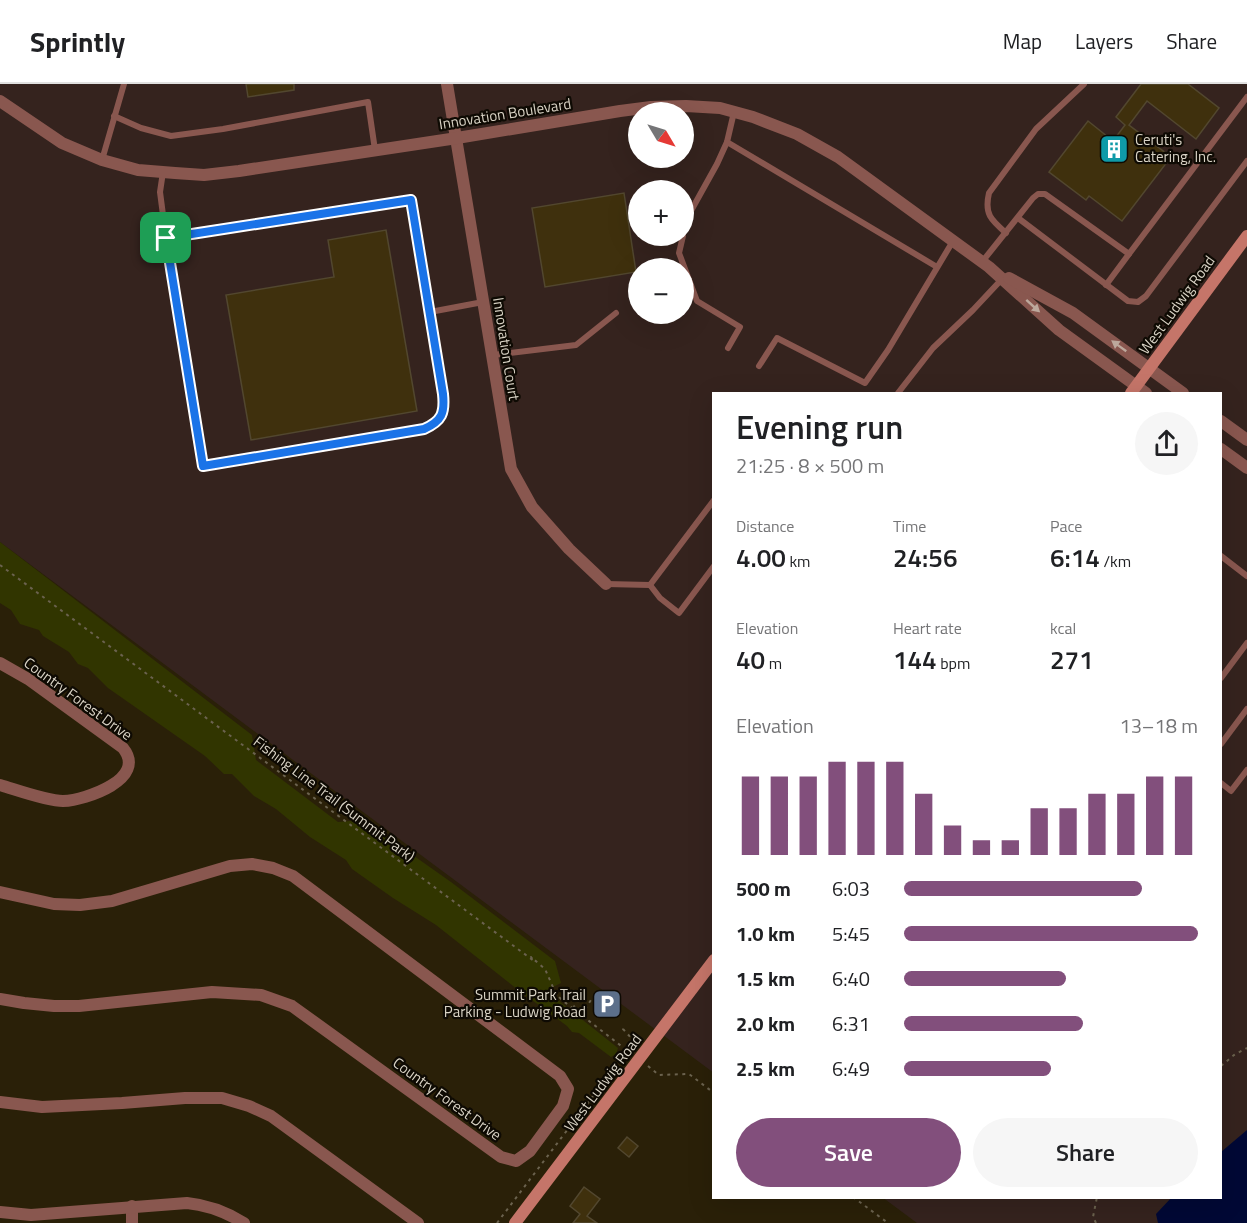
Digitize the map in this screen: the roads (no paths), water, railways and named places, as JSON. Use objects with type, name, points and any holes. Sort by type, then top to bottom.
[{"type":"main road","name":"West Ludwig Road","points":[[1138,391],[1149,368],[1247,236]]},
{"type":"main road","name":"West Ludwig Road","points":[[515,1223],[712,963]]},
{"type":"street","name":"Innovation Court","points":[[447,84],[510,469],[532,507],[569,549],[606,585]]},
{"type":"street","name":"Innovation Boulevard","points":[[0,101],[62,142],[102,160],[138,170],[204,175],[457,138],[604,113],[651,107],[720,108],[753,117],[797,134],[838,157],[986,264],[1072,313],[1182,392]]},
{"type":"street","name":"Innovation Boulevard","points":[[986,264],[1059,330],[1138,391]]},
{"type":"street","points":[[1222,422],[1247,440]]},
{"type":"street","points":[[1222,450],[1247,468]]},
{"type":"street","name":"Country Forest Drive","points":[[0,663],[28,680],[123,748],[128,755],[129,766],[116,784],[93,794],[62,801],[0,785]]},
{"type":"street","name":"Country Forest Drive","points":[[0,892],[54,904],[80,905],[112,901],[230,866],[252,864],[273,868],[293,876],[560,1076],[568,1089],[563,1106],[530,1151],[516,1161],[501,1157],[292,1006],[261,996],[212,992],[71,1006],[0,999]]},
{"type":"street","points":[[0,1102],[42,1107],[185,1098],[222,1098],[249,1106],[271,1116],[418,1223]]},
{"type":"street","points":[[0,1212],[32,1215],[187,1203],[201,1204],[221,1210],[244,1223]]},
{"type":"street","points":[[132,1206],[132,1223]]},
{"type":"lane","points":[[102,160],[124,84]]},
{"type":"lane","points":[[1006,233],[988,214],[989,193],[1036,129],[1084,84]]},
{"type":"lane","points":[[1106,285],[1247,97]]},
{"type":"lane","points":[[114,116],[141,128],[171,136],[368,102],[375,150]]},
{"type":"lane","points":[[694,205],[727,142],[734,112]]},
{"type":"lane","points":[[727,142],[938,267]]},
{"type":"lane","points":[[1018,218],[1128,301],[1138,302],[1146,296],[1247,161]]},
{"type":"lane","points":[[163,172],[160,192],[166,238],[203,466],[424,429],[434,424],[441,416],[444,405],[411,200],[166,238]]},
{"type":"lane","points":[[986,264],[1006,233],[1038,194],[1045,194],[1129,254]]},
{"type":"lane","points":[[759,366],[777,338],[865,382],[888,350],[953,241]]},
{"type":"lane","points":[[681,246],[679,254],[697,301],[740,327],[728,348]]},
{"type":"lane","points":[[899,392],[933,348],[1002,279]]},
{"type":"lane","points":[[430,312],[483,302]]},
{"type":"lane","points":[[492,355],[576,345],[616,313]]},
{"type":"lane","points":[[650,585],[712,503]]},
{"type":"lane","points":[[1222,557],[1247,576]]},
{"type":"lane","points":[[650,585],[660,598],[679,613],[712,569]]},
{"type":"lane","points":[[606,585],[650,585]]},
{"type":"lane","points":[[1222,677],[1247,643]]},
{"type":"lane","points":[[1222,743],[1247,709]]},
{"type":"lane","points":[[1222,784],[1231,791],[1247,770]]},
{"type":"water","points":[[1247,1130],[1247,1223],[1158,1223],[1156,1214],[1170,1199],[1222,1199],[1222,1151]]},
{"type":"place","name":"Ceruti's Catering, Inc.","points":[[1114,149]]},
{"type":"place","name":"Summit Park Trail Parking - Ludwig Road","points":[[607,1004]]}]
